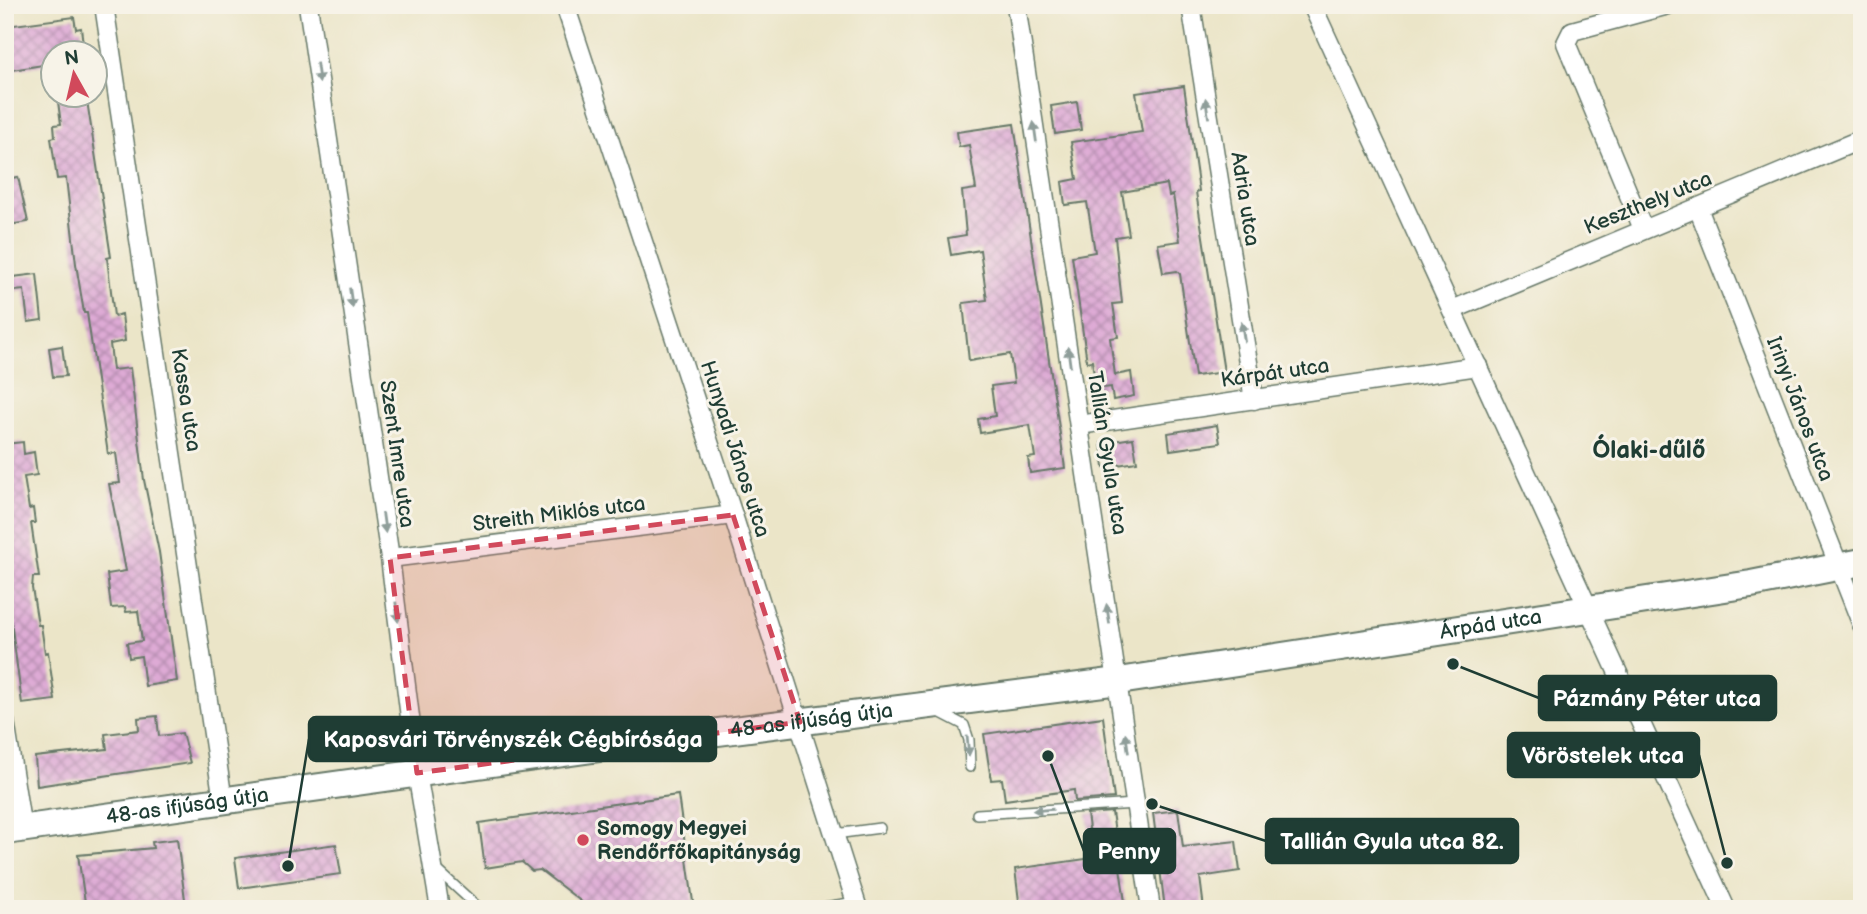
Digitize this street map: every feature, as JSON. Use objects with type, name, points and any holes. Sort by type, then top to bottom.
[{"type":"main road","name":"Árpád utca","points":[[1119,681],[1590,610],[1849,565]]},
{"type":"main road","name":"48-as ifjúság útja","points":[[14,830],[417,773],[1119,681]]},
{"type":"street","name":"Kassa utca","points":[[104,5],[223,801]]},
{"type":"street","name":"Szent Imre utca","points":[[308,5],[390,558],[417,773],[440,909]]},
{"type":"street","name":"Hunyadi János utca","points":[[565,5],[733,515],[857,906]]},
{"type":"street","name":"Tallián Gyula utca","points":[[1016,5],[1151,909]]},
{"type":"street","name":"Adria utca","points":[[1191,5],[1254,400]]},
{"type":"street","points":[[1312,5],[1726,909]]},
{"type":"street","points":[[1643,229],[1566,43],[1572,32],[1668,5]]},
{"type":"street","name":"Keszthely utca","points":[[1452,310],[1862,139]]},
{"type":"street","name":"Irinyi János utca","points":[[1699,208],[1849,565],[1862,625]]},
{"type":"street","name":"Kárpát utca","points":[[1079,425],[1478,366]]},
{"type":"street","name":"Streith Miklós utca","points":[[390,558],[733,515]]},
{"type":"street","points":[[5,721],[14,830]]},
{"type":"lane","points":[[920,708],[952,717],[964,725],[969,740],[970,767]]},
{"type":"lane","points":[[977,814],[1136,804]]},
{"type":"lane","points":[[835,834],[880,828]]},
{"type":"lane","points":[[433,866],[480,909]]},
{"type":"lane","points":[[812,909],[857,906]]},
{"type":"highlighted area","points":[[733,515],[800,722],[417,773],[390,558]]},
{"type":"building","points":[[74,17],[76,29],[81,28],[82,38],[38,38],[38,66],[12,70],[6,26]]},
{"type":"building","points":[[1184,86],[1199,191],[1196,192],[1224,372],[1195,376],[1180,274],[1177,271],[1163,273],[1158,244],[1180,241],[1173,195],[1169,196],[1167,184],[1122,192],[1129,235],[1115,237],[1122,303],[1113,304],[1118,337],[1110,338],[1115,375],[1131,372],[1134,396],[1113,400],[1111,387],[1096,389],[1092,361],[1087,362],[1072,256],[1095,252],[1087,202],[1065,205],[1062,182],[1077,179],[1071,142],[1142,132],[1136,93]]},
{"type":"building","points":[[1077,102],[1081,130],[1055,134],[1051,106]]},
{"type":"building","points":[[59,108],[88,108],[111,257],[107,258],[114,316],[122,314],[125,341],[110,344],[113,370],[130,368],[144,480],[159,552],[177,681],[145,686],[141,656],[129,658],[127,643],[142,641],[138,611],[126,612],[125,607],[111,608],[107,574],[126,571],[109,484],[120,483],[116,453],[108,454],[87,313],[84,313],[76,264],[66,178],[57,179],[51,138],[55,137],[54,125],[61,124]]},
{"type":"building","points":[[1014,124],[1065,468],[1030,473],[1028,458],[1035,457],[1030,425],[980,433],[978,419],[995,416],[991,386],[1014,383],[1010,354],[969,361],[963,303],[987,300],[980,250],[951,255],[948,238],[966,235],[962,191],[976,189],[969,145],[959,147],[957,132]]},
{"type":"building","points":[[18,177],[28,222],[8,225],[5,179]]},
{"type":"building","points":[[37,274],[42,320],[28,322],[24,290],[5,292],[5,278]]},
{"type":"building","points":[[62,346],[66,376],[53,377],[49,348]]},
{"type":"building","points":[[1217,425],[1220,443],[1170,450],[1168,433]]},
{"type":"building","points":[[1133,438],[1137,462],[1104,467],[1101,443]]},
{"type":"building","points":[[23,442],[24,454],[34,452],[37,475],[24,477],[29,509],[33,508],[35,523],[31,523],[39,577],[33,577],[32,588],[45,653],[48,652],[55,700],[22,704],[5,575],[5,444]]},
{"type":"building","points":[[157,716],[159,736],[182,733],[190,763],[37,786],[35,757],[107,749],[105,734],[139,730],[138,718]]},
{"type":"building","points":[[1103,717],[1114,798],[1075,801],[1074,790],[1005,800],[1002,779],[991,780],[984,734]]},
{"type":"building","name":"Somogy Megyei Rendőrfőkapitányság","points":[[678,795],[694,909],[591,909],[540,870],[532,871],[522,862],[485,868],[479,823]]},
{"type":"building","points":[[1178,810],[1183,847],[1236,841],[1240,871],[1200,877],[1204,909],[1165,909],[1153,813]]},
{"type":"building","points":[[1112,812],[1126,909],[1020,909],[1015,869],[1093,858],[1087,814]]},
{"type":"building","points":[[177,839],[186,907],[86,909],[78,855],[153,848],[152,842]]},
{"type":"building","points":[[336,844],[341,874],[239,888],[235,858]]},
{"type":"place","name":"Pázmány Péter utca","points":[[1453,664]]},
{"type":"place","name":"Penny","points":[[1048,756]]},
{"type":"place","name":"Tallián Gyula utca 82.","points":[[1152,804]]},
{"type":"place","name":"Somogy Megyei Rendőrfőkapitányság","points":[[583,840]]},
{"type":"place","name":"Vöröstelek utca","points":[[1727,863]]},
{"type":"place","name":"Kaposvári Törvényszék Cégbírósága","points":[[288,866]]},
{"type":"district","name":"Ólaki-dűlő","points":[[1649,450]]}]
